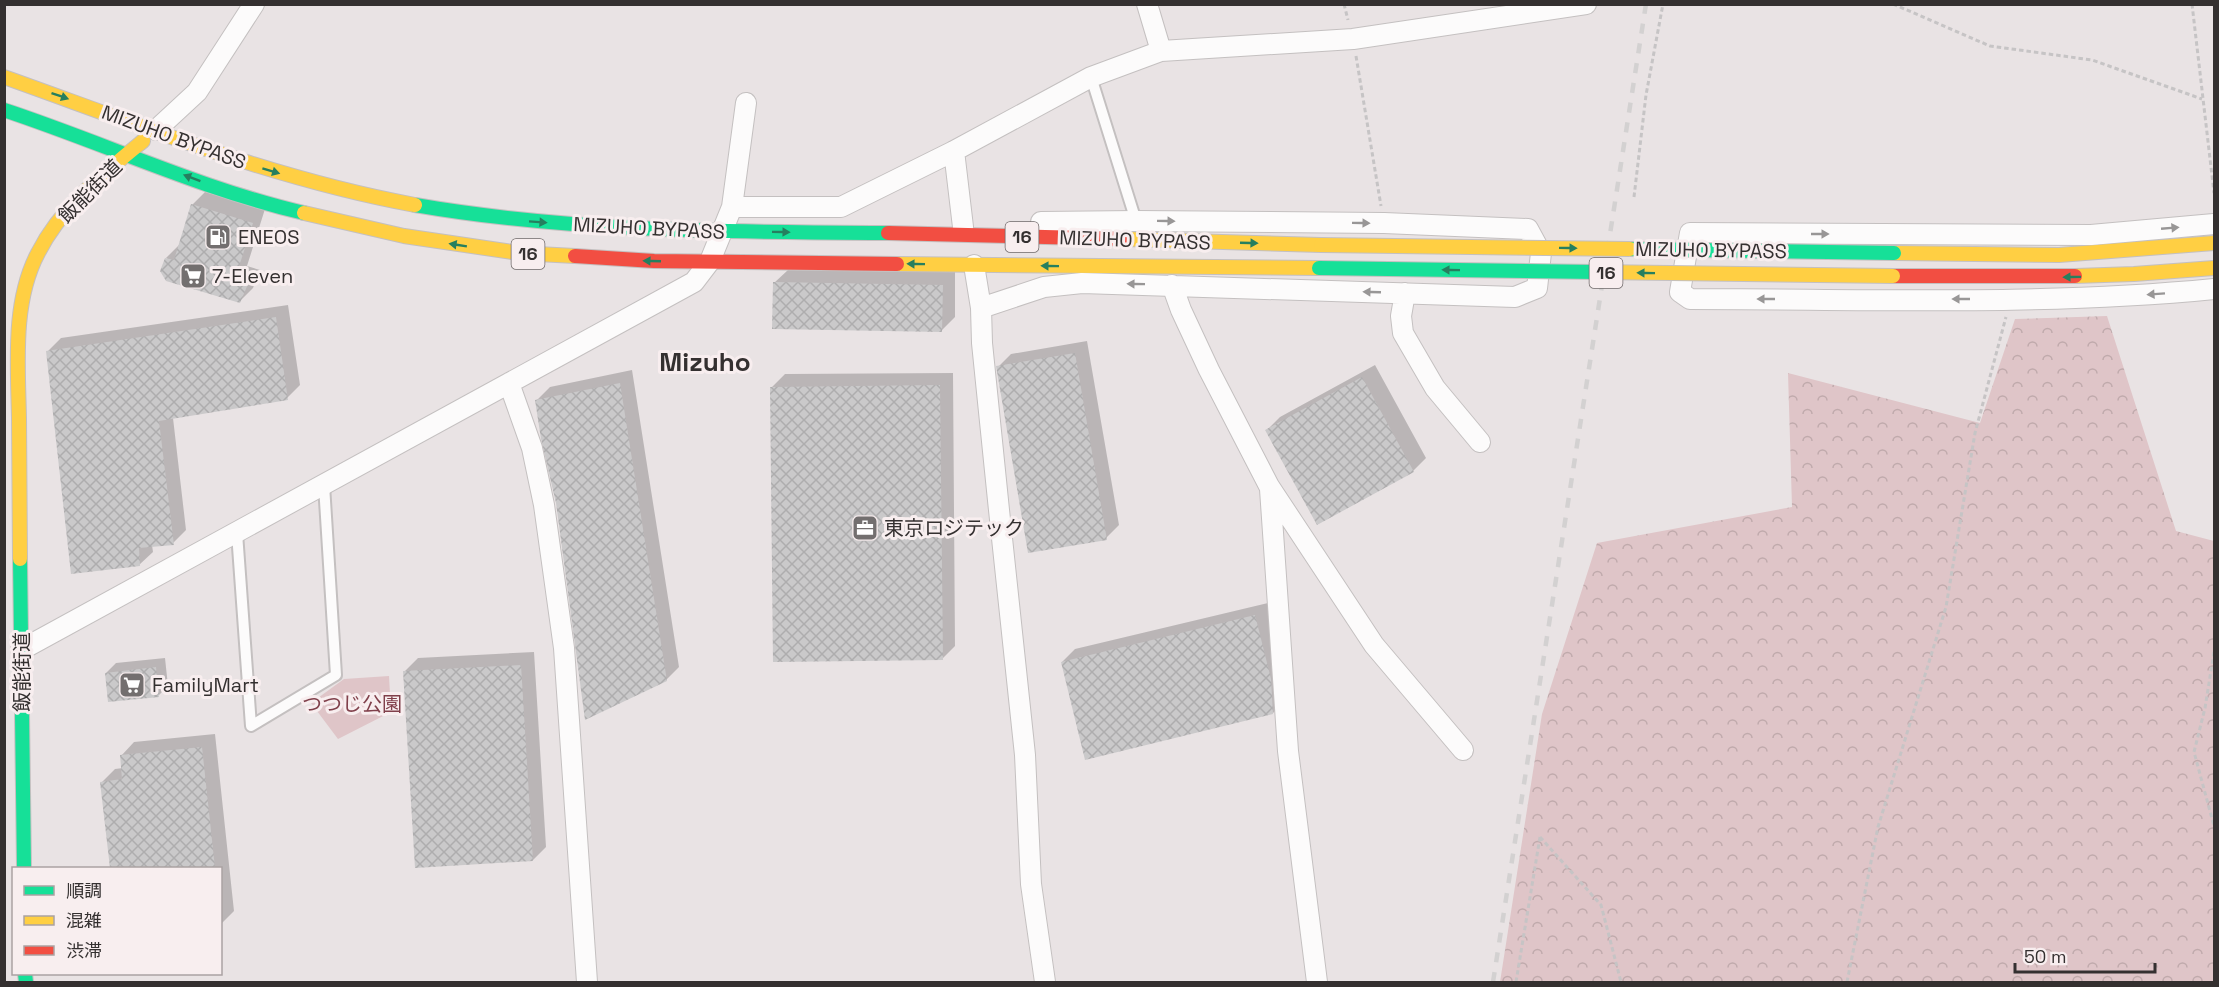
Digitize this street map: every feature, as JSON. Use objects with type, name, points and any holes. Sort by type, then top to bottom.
[{"type":"main road","name":"MIZUHO BYPASS","points":[[4,76],[264,169],[314,183],[439,210],[524,221],[674,231],[941,234],[1321,245],[1894,253],[2059,255],[2214,243]]},
{"type":"main road","name":"MIZUHO BYPASS","points":[[4,110],[238,196],[338,222],[404,236],[519,253],[654,261],[1893,276],[2098,277],[2160,274],[2214,268]]},
{"type":"main road","name":"飯能街道","points":[[24,867],[13,654],[18,351],[21,310],[29,273],[61,216],[156,130]]},
{"type":"street","points":[[156,130],[197,92],[254,4]]},
{"type":"street","points":[[1147,4],[1161,51]]},
{"type":"street","points":[[732,207],[841,207],[954,151],[1091,77],[1161,51],[1353,39],[1586,4]]},
{"type":"street","points":[[13,654],[694,282],[710,261],[732,207],[746,103]]},
{"type":"street","points":[[954,151],[963,226]]},
{"type":"street","points":[[941,234],[963,226],[1064,221],[1384,223],[1528,229],[1542,253],[1537,288],[1515,297],[1082,283],[1044,287],[981,308]]},
{"type":"street","points":[[2214,224],[2091,235],[1690,233],[1680,292],[1690,299],[2011,299],[2094,298],[2214,289]]},
{"type":"street","points":[[974,265],[981,308],[982,343],[1025,755],[1031,884],[1045,982]]},
{"type":"street","points":[[1172,285],[1209,370],[1269,486],[1374,645],[1463,750]]},
{"type":"street","points":[[1405,293],[1401,316],[1403,333],[1435,388],[1480,442]]},
{"type":"street","points":[[509,383],[532,448],[544,504],[564,648],[587,982]]},
{"type":"street","points":[[1269,486],[1288,751],[1317,982]]},
{"type":"lane","points":[[1091,77],[1136,221]]},
{"type":"lane","points":[[237,533],[251,726],[336,675],[324,484]]},
{"type":"path","points":[[1635,197],[1646,95],[1663,4]]},
{"type":"path","points":[[1893,4],[1990,46],[2092,60],[2202,99]]},
{"type":"path","points":[[2192,4],[2214,193]]},
{"type":"path","points":[[1353,39],[1384,223]]},
{"type":"path","points":[[1846,982],[1878,827],[1946,607],[1975,433],[2011,299]]},
{"type":"path","points":[[2214,652],[2205,708],[2194,752],[2214,826]]},
{"type":"path","points":[[1516,982],[1540,837],[1601,905],[1621,982]]},
{"type":"green space","points":[[2107,316],[2176,531],[2214,541],[2214,982],[1500,982],[1542,714],[1597,543],[1792,507],[1788,373],[1980,423],[2015,319]]},
{"type":"green space","name":"つつじ公園","points":[[389,676],[391,712],[338,739],[311,703],[344,679]]},
{"type":"building","points":[[191,204],[253,223],[235,279],[248,284],[240,303],[166,281],[160,271],[165,258],[174,260]]},
{"type":"building","points":[[773,282],[943,285],[942,332],[772,329]]},
{"type":"building","points":[[276,317],[288,400],[159,421],[174,545],[139,548],[140,566],[71,574],[46,351]]},
{"type":"building","points":[[1075,353],[1107,540],[1028,553],[996,366]]},
{"type":"building","points":[[1362,377],[1414,472],[1317,525],[1265,430]]},
{"type":"building","points":[[620,383],[667,681],[585,720],[556,503],[541,439],[535,400]]},
{"type":"building","points":[[940,385],[943,660],[773,662],[770,387]]},
{"type":"building","points":[[1255,615],[1271,679],[1273,714],[1085,760],[1061,662]]},
{"type":"building","points":[[521,665],[533,861],[415,868],[403,671]]},
{"type":"building","name":"FamilyMart","points":[[156,667],[159,697],[108,702],[105,673]]},
{"type":"building","points":[[202,747],[215,867],[110,867],[100,782],[122,779],[120,755]]},
{"type":"railway","points":[[1493,982],[1646,4]]},
{"type":"traffic: fast","points":[[4,110],[190,179],[304,213]]},
{"type":"traffic: fast","points":[[415,205],[532,221],[651,229],[888,233]]},
{"type":"traffic: fast","points":[[1630,249],[1894,253]]},
{"type":"traffic: fast","points":[[1319,268],[1597,272]]},
{"type":"traffic: fast","points":[[20,559],[24,867]]},
{"type":"traffic: fast","points":[[25,975],[26,982]]},
{"type":"traffic: slow","points":[[4,77],[258,166],[362,194],[415,205]]},
{"type":"traffic: slow","points":[[20,559],[18,334],[24,292],[38,253],[59,221],[84,192],[143,141]]},
{"type":"traffic: slow","points":[[304,213],[404,236],[519,253],[575,256]]},
{"type":"traffic: slow","points":[[1124,239],[1321,245]]},
{"type":"traffic: slow","points":[[1894,253],[2059,255],[2214,243]]},
{"type":"traffic: slow","points":[[1321,245],[1630,249]]},
{"type":"traffic: slow","points":[[897,264],[1319,268]]},
{"type":"traffic: slow","points":[[2075,276],[2214,268]]},
{"type":"traffic: slow","points":[[1597,272],[1893,276]]},
{"type":"traffic: jam","points":[[888,233],[1124,239]]},
{"type":"traffic: jam","points":[[575,256],[654,261],[897,264]]},
{"type":"traffic: jam","points":[[1893,276],[2075,276]]},
{"type":"place","name":"ENEOS","points":[[218,237]]},
{"type":"place","name":"7-Eleven","points":[[193,276]]},
{"type":"place","name":"東京ロジテック","points":[[865,528]]},
{"type":"place","name":"FamilyMart","points":[[132,685]]},
{"type":"district","name":"Mizuho","points":[[705,362]]}]
